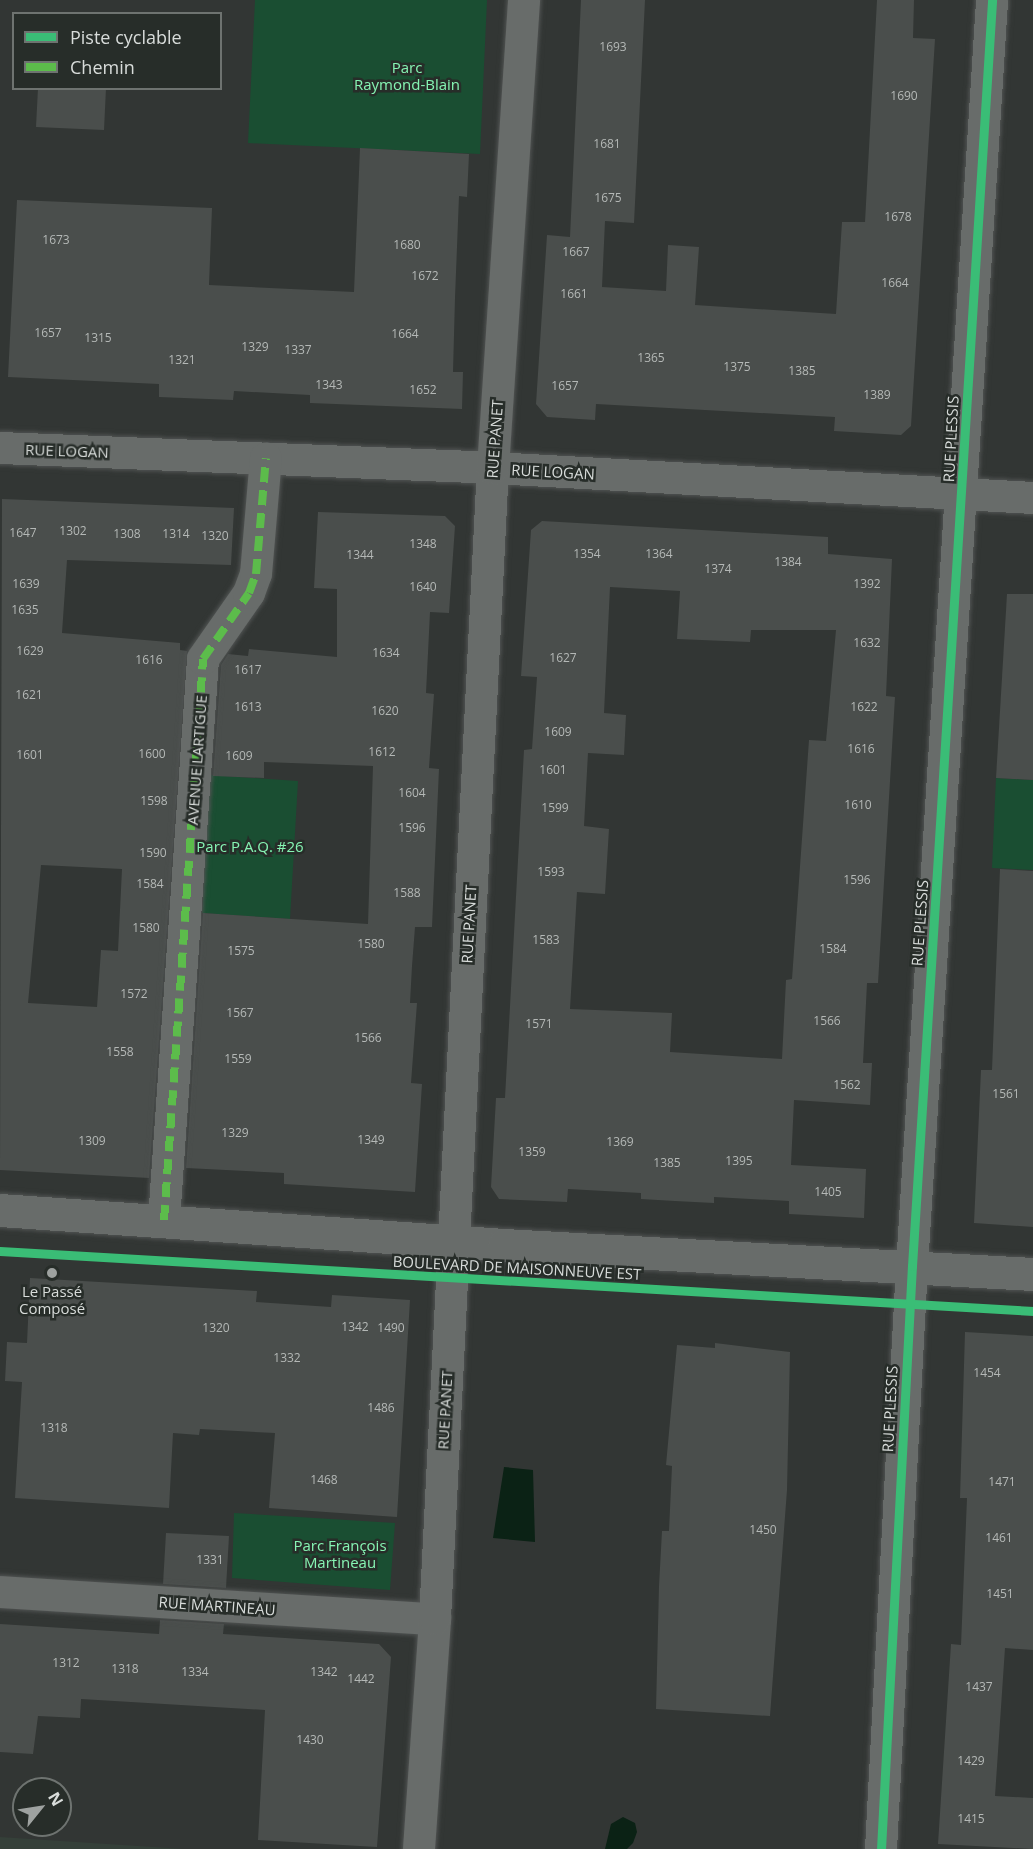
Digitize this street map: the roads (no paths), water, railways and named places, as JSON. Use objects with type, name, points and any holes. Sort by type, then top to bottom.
[{"type":"street","name":"RUE PANET","points":[[418,1849],[435,1619],[493,468],[525,0]]},
{"type":"street","name":"RUE PLESSIS","points":[[881,1849],[912,1266],[963,494],[992,0]]},
{"type":"street","name":"RUE LOGAN","points":[[0,448],[493,468],[1033,498]]},
{"type":"street","name":"AVENUE LARTIGUE","points":[[164,1220],[203,659],[249,593],[256,574],[266,458]]},
{"type":"street","name":"BOULEVARD DE MAISONNEUVE EST","points":[[0,1210],[453,1241],[1033,1274]]},
{"type":"street","name":"RUE MARTINEAU","points":[[0,1592],[435,1619]]},
{"type":"place","name":"Le Passé Composé","points":[[52,1273]]},
{"type":"park label","name":"Parc Raymond-Blain","points":[[407,76]]},
{"type":"park label","name":"Parc P.A.Q. #26","points":[[250,847]]},
{"type":"park label","name":"Parc François Martineau","points":[[340,1554]]}]
